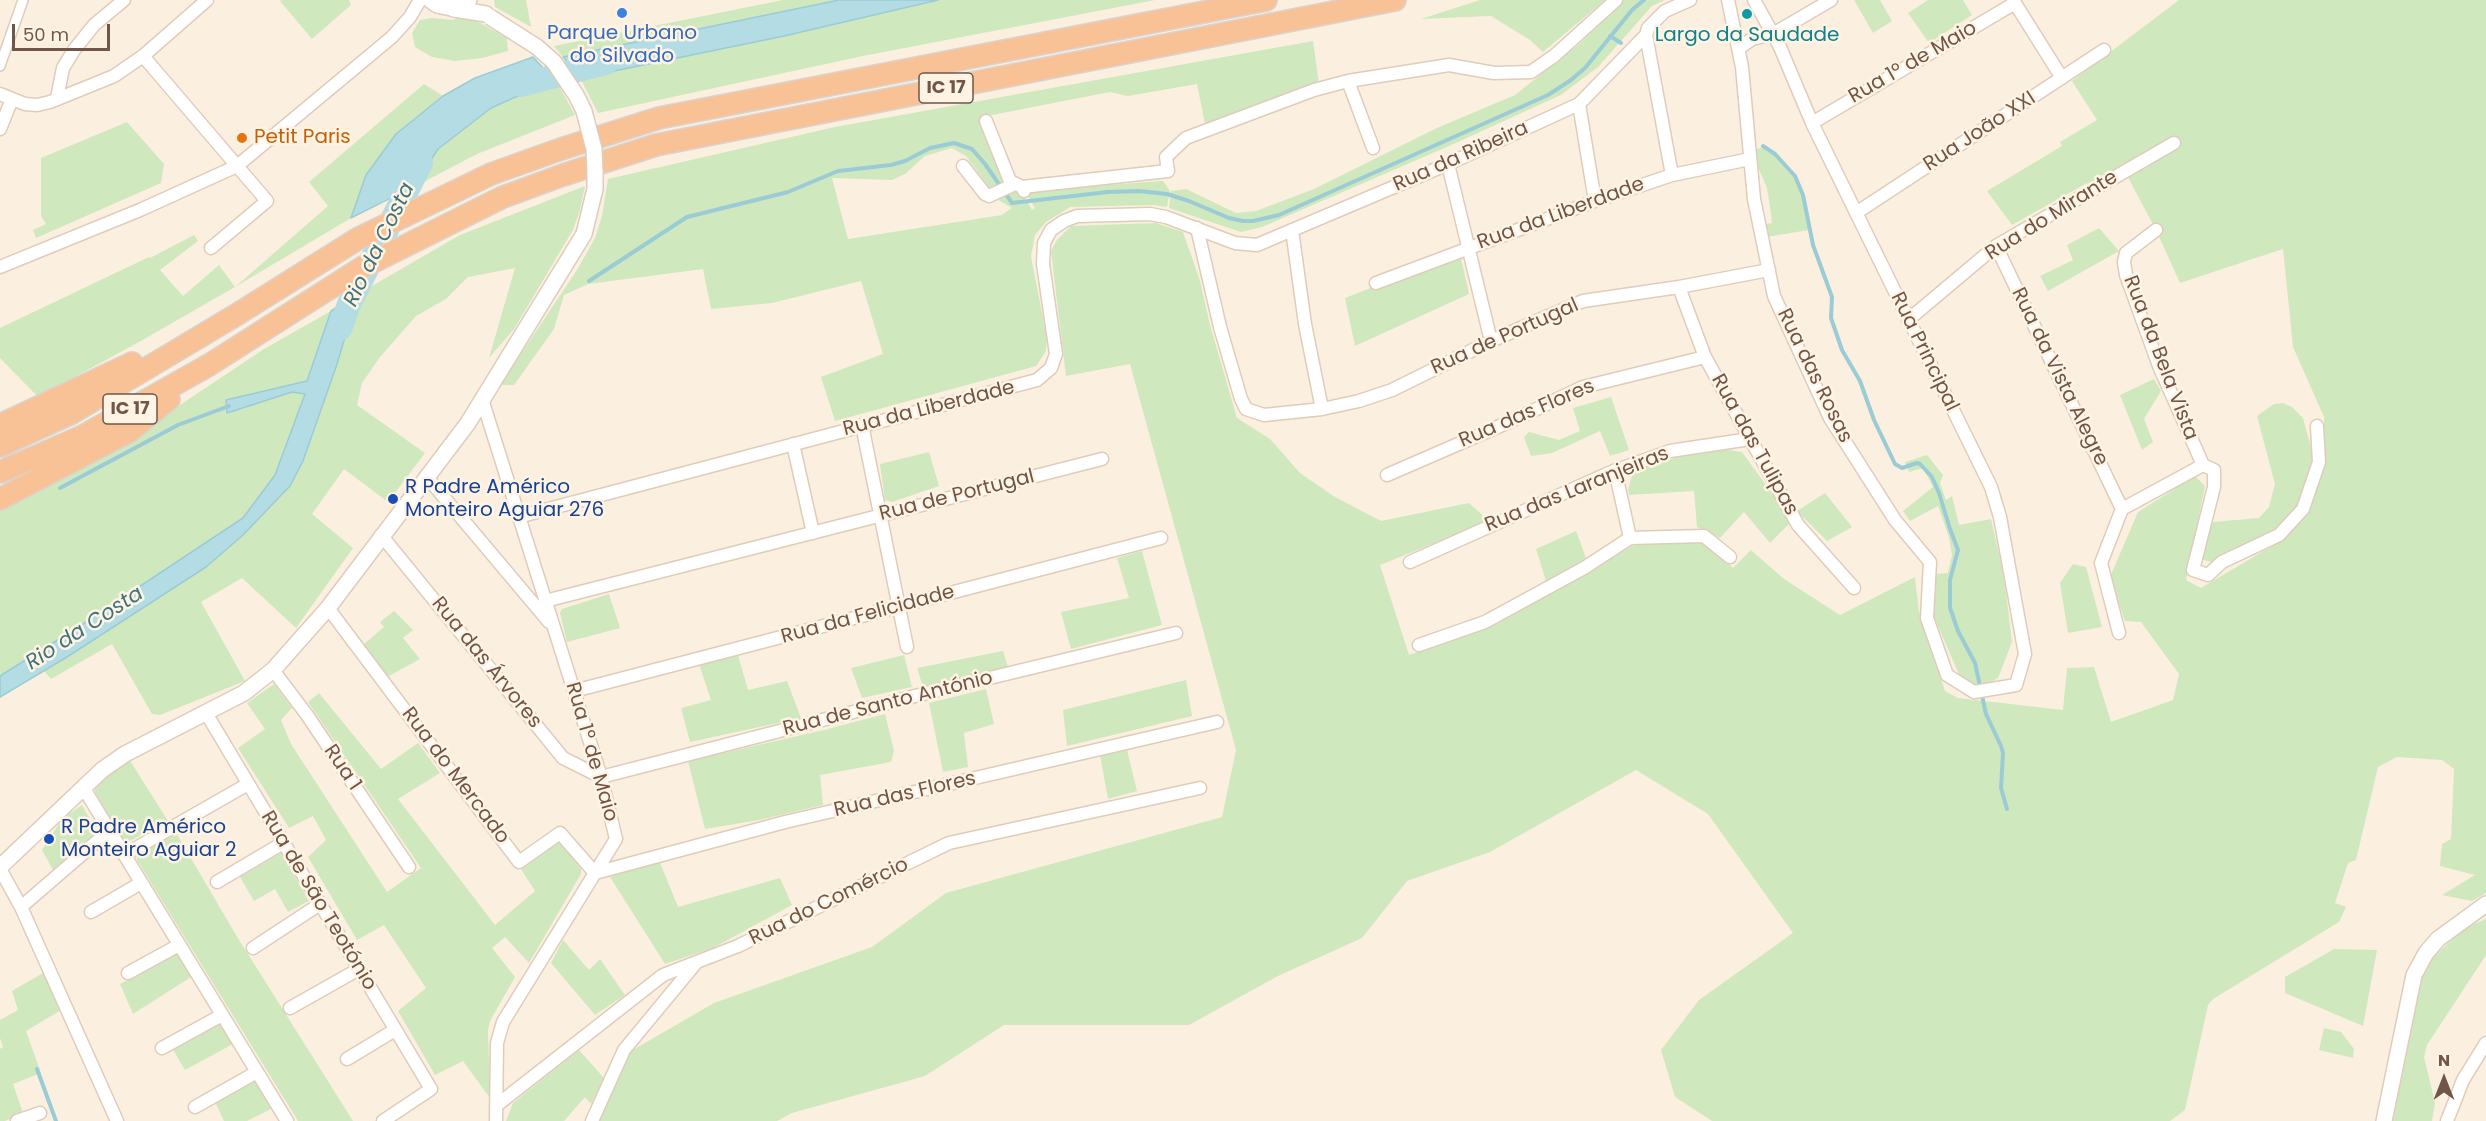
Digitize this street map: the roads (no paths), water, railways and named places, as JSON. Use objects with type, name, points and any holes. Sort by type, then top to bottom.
[{"type":"highway","name":"IC 17","points":[[0,446],[72,412],[238,314],[359,238],[490,174],[659,118],[1266,0]]},
{"type":"highway","name":"IC 17","points":[[0,472],[83,436],[256,337],[363,267],[503,197],[656,145],[1395,0]]},
{"type":"highway","points":[[0,425],[238,314]]},
{"type":"highway","points":[[0,499],[130,431],[209,365]]},
{"type":"street","points":[[0,66],[23,0]]},
{"type":"street","points":[[57,98],[63,68],[74,50],[94,25],[124,0]]},
{"type":"street","points":[[0,129],[6,96],[25,104],[37,105],[114,76],[143,56],[207,0]]},
{"type":"street","points":[[0,267],[140,210],[237,166],[392,37],[410,17],[420,0]]},
{"type":"street","points":[[441,5],[457,7],[469,0]]},
{"type":"street","points":[[963,166],[989,196],[1017,187],[1168,171],[1166,157],[1186,138],[1314,90],[1348,81],[1449,65],[1494,73],[1531,72],[1554,56],[1616,0]]},
{"type":"street","name":"Rua da Ribeira","points":[[1197,228],[1235,243],[1257,245],[1448,164],[1579,104],[1646,35],[1648,28],[1665,11],[1690,0]]},
{"type":"street","points":[[1728,0],[1739,48],[1752,39],[1773,34],[1831,0]]},
{"type":"street","name":"Rua Principal","points":[[1754,0],[1773,34],[1812,123],[1991,487],[2000,517],[2025,654],[2016,685]]},
{"type":"street","points":[[2014,1],[2062,78]]},
{"type":"street","name":"Rua 1º de Maio","points":[[1812,123],[2014,1]]},
{"type":"street","points":[[117,1121],[21,907],[0,868],[102,770],[125,754],[244,693],[273,670],[328,608],[468,423],[584,234],[595,189],[592,140],[584,111],[554,62],[485,10],[441,5],[410,17]]},
{"type":"street","points":[[1646,35],[1672,175]]},
{"type":"street","name":"Rua das Rosas","points":[[1739,48],[1754,199],[1774,296],[1830,418],[1895,520],[1930,562],[1927,618],[1947,675],[1974,692],[2016,685]]},
{"type":"street","name":"Rua João XXI","points":[[1856,213],[2104,50]]},
{"type":"street","points":[[143,56],[267,201],[211,248]]},
{"type":"street","points":[[1348,81],[1373,148]]},
{"type":"street","points":[[1579,104],[1595,201]]},
{"type":"street","points":[[986,121],[1011,181],[1017,187]]},
{"type":"street","name":"Rua do Mirante","points":[[1908,320],[1996,246],[2174,143]]},
{"type":"street","name":"Rua da Liberdade","points":[[1376,283],[1595,201],[1672,175],[1749,159]]},
{"type":"street","points":[[1448,164],[1491,341]]},
{"type":"street","name":"Rua da Liberdade","points":[[518,517],[1031,382],[1047,373],[1054,361],[1056,347],[1043,264],[1043,250],[1051,230],[1077,216],[1150,214],[1197,228]]},
{"type":"street","name":"Rua de Portugal","points":[[1197,228],[1220,327],[1241,399],[1246,409],[1264,415],[1322,409],[1359,401],[1392,390],[1491,341],[1583,301],[1678,287],[1769,270]]},
{"type":"street","points":[[1292,231],[1305,324],[1322,409]]},
{"type":"street","name":"Rua da Bela Vista","points":[[2156,231],[2126,253],[2126,275],[2159,366],[2203,465],[2214,470],[2214,488],[2193,570],[2208,574],[2222,562],[2279,535],[2303,509],[2319,462],[2317,426]]},
{"type":"street","name":"Rua da Vista Alegre","points":[[1996,246],[2122,509]]},
{"type":"street","name":"Rua das Tulipas","points":[[1678,287],[1705,357],[1798,525],[1854,588]]},
{"type":"street","name":"Rua das Flores","points":[[1387,474],[1509,422],[1582,387],[1705,357]]},
{"type":"street","name":"Rua 1º de Maio","points":[[482,399],[601,777],[616,839],[503,1022],[497,1043],[496,1121]]},
{"type":"street","points":[[862,425],[907,648]]},
{"type":"street","name":"Rua das Laranjeiras","points":[[1410,562],[1615,470],[1670,451],[1750,439]]},
{"type":"street","points":[[793,444],[813,533]]},
{"type":"street","name":"Rua de Portugal","points":[[545,601],[1102,459]]},
{"type":"street","name":"Rua da Bela Vista","points":[[2122,509],[2203,465]]},
{"type":"street","points":[[1615,470],[1630,538]]},
{"type":"street","points":[[426,476],[553,626]]},
{"type":"street","points":[[2119,633],[2101,563],[2122,509]]},
{"type":"street","name":"Rua das Árvores","points":[[381,535],[563,758],[601,777]]},
{"type":"street","points":[[1419,645],[1485,622],[1584,568],[1630,538],[1704,536],[1730,557]]},
{"type":"street","name":"Rua da Felicidade","points":[[574,691],[1161,538]]},
{"type":"street","name":"Rua do Mercado","points":[[328,608],[519,862],[560,832],[595,873]]},
{"type":"street","name":"Rua de Santo António","points":[[601,777],[919,695],[1176,633]]},
{"type":"street","name":"Rua 1","points":[[273,670],[307,715],[409,867]]},
{"type":"street","name":"Rua de São Teotónio","points":[[206,713],[431,1089],[383,1121]]},
{"type":"street","name":"Rua das Flores","points":[[595,873],[785,822],[1216,722]]},
{"type":"street","points":[[124,855],[248,784]]},
{"type":"street","points":[[83,787],[287,1121]]},
{"type":"street","name":"Rua do Comércio","points":[[497,1105],[663,975],[738,946],[949,843],[1200,788]]},
{"type":"street","points":[[21,907],[109,831]]},
{"type":"street","points":[[217,882],[283,843]]},
{"type":"street","points":[[91,912],[141,883]]},
{"type":"street","points":[[253,948],[320,904]]},
{"type":"street","points":[[2384,1121],[2414,975],[2426,953],[2438,939],[2486,904]]},
{"type":"street","points":[[128,973],[179,945]]},
{"type":"street","points":[[592,1121],[624,1050],[697,962]]},
{"type":"street","points":[[290,1008],[359,969]]},
{"type":"street","points":[[162,1048],[222,1015]]},
{"type":"street","points":[[347,1059],[395,1029]]},
{"type":"street","points":[[2447,1121],[2463,1080],[2486,1042]]},
{"type":"street","points":[[195,1107],[257,1072]]},
{"type":"street","points":[[17,1121],[40,1113]]},
{"type":"water","points":[[839,0],[938,0],[784,36],[580,78],[563,57]]},
{"type":"water","points":[[533,57],[558,84],[520,95],[491,108],[438,149],[412,188],[351,218],[366,175],[396,134],[443,96],[475,78]]},
{"type":"water","points":[[358,294],[337,364],[303,461],[290,486],[243,535],[206,567],[67,657],[0,697],[0,676],[243,518],[275,475],[305,394],[292,392],[227,413],[226,400],[307,381],[331,311]]},
{"type":"waterway","points":[[589,281],[687,217],[788,192],[838,171],[891,165],[905,161],[930,148],[954,143],[972,149],[1012,203],[1108,192],[1139,191],[1167,194],[1229,218],[1243,221],[1279,215],[1548,95],[1585,68],[1632,10],[1644,0]]},
{"type":"waterway","points":[[1610,36],[1621,43]]},
{"type":"waterway","name":"Rio da Costa","points":[[521,85],[606,63]]},
{"type":"waterway","points":[[1763,146],[1775,154],[1795,176],[1803,195],[1813,245],[1832,297],[1831,318],[1842,350],[1860,381],[1874,420],[1895,464],[1902,468],[1920,464],[1932,477],[1939,493],[1958,550],[1950,580],[1950,608],[1958,631],[1975,663],[1986,714],[2003,753],[2001,788],[2007,809]]},
{"type":"waterway","name":"Rio da Costa","points":[[340,329],[349,304],[421,163]]},
{"type":"waterway","points":[[60,488],[178,425],[229,406]]},
{"type":"waterway","points":[[37,1069],[56,1121]]},
{"type":"place","name":"Parque Urbano do Silvado","points":[[622,13]]},
{"type":"place","name":"Largo da Saudade","points":[[1747,14]]},
{"type":"place","name":"Petit Paris","points":[[242,138]]},
{"type":"place","name":"R Padre Américo Monteiro Aguiar 276","points":[[393,499]]},
{"type":"place","name":"R Padre Américo Monteiro Aguiar 2","points":[[49,839]]}]
